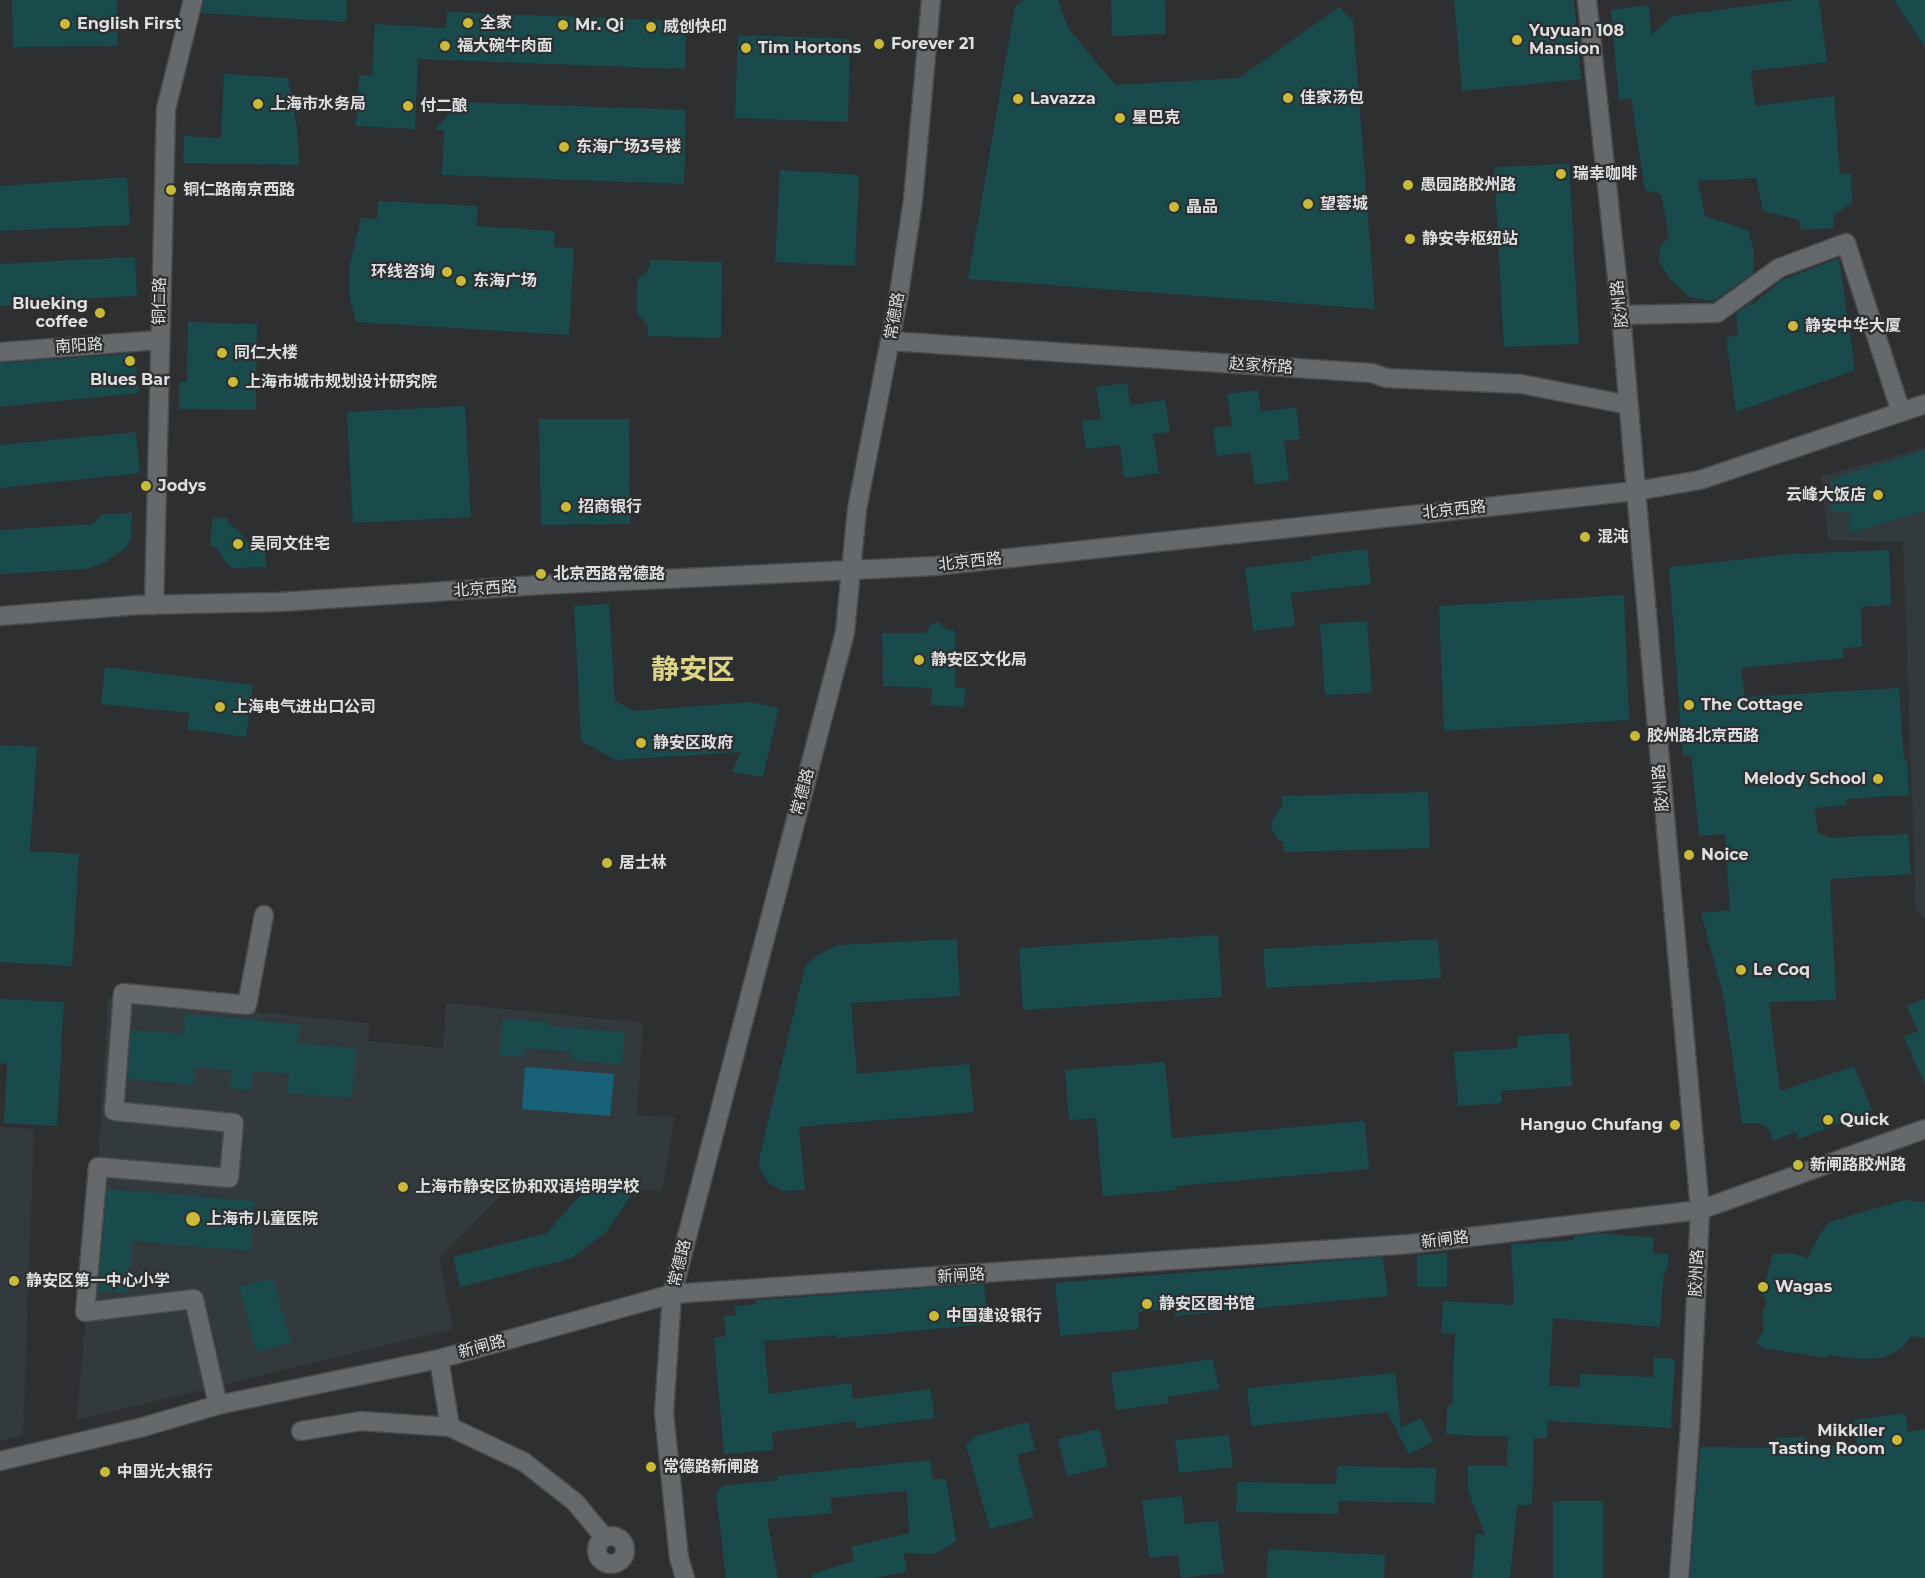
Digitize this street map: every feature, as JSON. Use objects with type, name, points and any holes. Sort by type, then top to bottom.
[{"type":"main road","name":"铜仁路","points":[[154,605],[166,109],[193,0]]},
{"type":"main road","name":"常德路","points":[[685,1578],[679,1558],[664,1413],[672,1294],[845,632],[857,509],[890,341],[913,200],[931,0]]},
{"type":"main road","name":"胶州路","points":[[1587,0],[1621,315],[1700,1210],[1690,1428],[1678,1578]]},
{"type":"main road","points":[[1621,315],[1717,313],[1779,268],[1846,243],[1901,412]]},
{"type":"main road","name":"南阳路","points":[[0,352],[159,340]]},
{"type":"main road","name":"赵家桥路","points":[[890,341],[1360,373],[1386,378],[1521,384],[1629,405]]},
{"type":"main road","name":"北京西路","points":[[0,616],[154,605],[280,602],[540,585],[935,566],[1636,491],[1700,480],[1925,404]]},
{"type":"main road","points":[[218,1405],[194,1299],[86,1312],[98,1167],[229,1178],[234,1123],[114,1111],[123,993],[247,1005],[264,915]]},
{"type":"main road","name":"新闸路","points":[[0,1461],[143,1427],[218,1405],[439,1359],[672,1294],[1410,1244],[1700,1210],[1925,1129]]},
{"type":"main road","points":[[439,1359],[450,1427]]},
{"type":"main road","points":[[301,1431],[361,1421],[450,1427],[524,1462],[575,1502],[604,1537]]},
{"type":"shaded area","points":[[1925,448],[1925,918],[1916,910],[1903,542],[1828,540],[1821,476]]},
{"type":"shaded area","points":[[108,998],[369,1023],[368,1041],[443,1048],[446,1003],[643,1023],[637,1115],[675,1118],[662,1191],[513,1183],[439,1258],[453,1329],[77,1420],[98,1167]]},
{"type":"shaded area","points":[[525,1067],[614,1074],[610,1116],[522,1109]]},
{"type":"shaded area","name":"静安区第一中心小学","points":[[0,1127],[34,1129],[23,1434],[0,1441]]},
{"type":"building","name":"English First","points":[[12,0],[117,0],[118,46],[13,47]]},
{"type":"building","points":[[204,0],[347,0],[346,22],[201,13]]},
{"type":"building","name":"晶品","points":[[1024,0],[1058,0],[1069,29],[1115,85],[1239,78],[1339,7],[1353,20],[1375,309],[968,279],[1015,6]]},
{"type":"building","points":[[1111,0],[1165,0],[1166,34],[1112,36]]},
{"type":"building","name":"Yuyuan 108 Mansion","points":[[1454,0],[1574,0],[1581,79],[1462,91]]},
{"type":"building","points":[[1793,0],[1819,0],[1827,62],[1751,71],[1755,106],[1834,96],[1840,173],[1851,174],[1852,202],[1834,216],[1833,228],[1801,230],[1799,220],[1763,211],[1756,178],[1698,181],[1705,216],[1748,230],[1754,252],[1753,273],[1714,301],[1690,297],[1670,279],[1659,262],[1660,247],[1669,237],[1661,194],[1645,190],[1631,98],[1619,100],[1611,10],[1649,5],[1651,35],[1673,16]]},
{"type":"building","points":[[1894,0],[1925,0],[1925,47]]},
{"type":"building","points":[[447,12],[687,21],[685,69],[418,59],[415,129],[356,126],[359,75],[372,75],[375,24],[446,28]]},
{"type":"building","points":[[738,35],[850,39],[848,122],[735,118]]},
{"type":"building","name":"上海市水务局","points":[[224,74],[288,78],[297,129],[299,165],[183,163],[184,136],[221,138]]},
{"type":"building","name":"东海广场3号楼","points":[[459,102],[686,110],[684,184],[442,175],[444,130],[435,130]]},
{"type":"building","points":[[1569,164],[1579,344],[1504,347],[1494,167]]},
{"type":"building","points":[[780,170],[859,175],[855,266],[775,262]]},
{"type":"building","points":[[127,177],[130,225],[0,231],[0,186]]},
{"type":"building","name":"东海广场","points":[[378,201],[478,206],[476,226],[555,231],[554,247],[574,248],[569,335],[356,322],[350,298],[350,264],[361,218],[377,219]]},
{"type":"building","points":[[135,257],[137,296],[16,302],[16,305],[0,306],[0,264]]},
{"type":"building","name":"静安中华大厦","points":[[1839,258],[1855,370],[1736,412],[1726,338],[1738,334],[1736,313],[1752,302],[1751,306],[1780,281]]},
{"type":"building","points":[[650,260],[722,262],[721,338],[648,336],[648,326],[637,313],[637,284],[638,279],[650,268]]},
{"type":"building","name":"同仁大楼","points":[[188,322],[257,324],[256,410],[179,409],[179,382],[187,382]]},
{"type":"building","points":[[127,354],[136,363],[139,393],[0,407],[0,363]]},
{"type":"building","points":[[1127,383],[1130,405],[1165,400],[1170,432],[1153,434],[1159,473],[1124,478],[1120,445],[1086,449],[1082,421],[1101,419],[1096,387]]},
{"type":"building","points":[[1258,390],[1261,412],[1296,407],[1300,439],[1284,441],[1289,480],[1255,485],[1250,452],[1217,456],[1213,428],[1232,426],[1227,394]]},
{"type":"building","points":[[465,406],[471,517],[353,523],[347,412]]},
{"type":"building","points":[[539,419],[629,419],[630,524],[541,525]]},
{"type":"building","points":[[136,432],[140,473],[0,488],[0,445]]},
{"type":"building","name":"云峰大饭店","points":[[1925,450],[1925,511],[1850,533],[1849,511],[1831,512],[1831,479]]},
{"type":"building","points":[[132,513],[131,539],[125,549],[102,564],[85,569],[0,574],[0,530],[93,524],[103,514]]},
{"type":"building","name":"吴同文住宅","points":[[213,517],[229,519],[228,523],[238,530],[247,542],[265,541],[266,567],[234,568],[227,564],[216,547],[210,546]]},
{"type":"building","points":[[1367,549],[1371,584],[1291,593],[1295,626],[1253,631],[1245,568],[1311,560],[1311,556]]},
{"type":"building","points":[[1889,550],[1891,605],[1861,607],[1862,647],[1843,648],[1844,658],[1741,668],[1745,697],[1899,688],[1904,760],[1907,760],[1909,795],[1846,799],[1847,805],[1815,808],[1818,833],[1830,838],[1908,834],[1911,874],[1830,879],[1836,1000],[1769,1002],[1780,1091],[1854,1066],[1872,1111],[1799,1139],[1795,1132],[1773,1141],[1768,1128],[1758,1123],[1742,1123],[1723,994],[1701,913],[1730,910],[1725,834],[1699,836],[1691,756],[1683,756],[1669,567],[1792,554]]},
{"type":"building","points":[[1624,595],[1629,720],[1444,731],[1439,606]]},
{"type":"building","points":[[609,604],[615,701],[634,711],[750,702],[779,708],[763,777],[732,772],[741,752],[616,760],[581,741],[574,606]]},
{"type":"building","points":[[1367,621],[1372,693],[1325,695],[1320,624]]},
{"type":"building","name":"静安区文化局","points":[[939,622],[946,629],[955,631],[955,687],[965,688],[964,707],[931,705],[932,688],[883,686],[882,633],[925,633],[931,625]]},
{"type":"building","points":[[105,667],[253,685],[246,737],[187,729],[189,713],[101,704]]},
{"type":"building","points":[[0,745],[37,747],[30,851],[79,854],[72,966],[0,962]]},
{"type":"building","points":[[1428,792],[1430,848],[1284,852],[1283,842],[1278,839],[1272,829],[1271,822],[1282,805],[1282,796]]},
{"type":"building","points":[[1218,935],[1222,997],[1023,1010],[1019,948]]},
{"type":"building","points":[[957,939],[960,996],[851,1003],[857,1074],[969,1064],[974,1112],[799,1127],[805,1190],[783,1191],[770,1184],[760,1170],[759,1159],[805,966],[817,955],[838,945]]},
{"type":"building","points":[[1438,939],[1441,978],[1266,988],[1263,949]]},
{"type":"building","points":[[1925,998],[1925,1085],[1904,1037],[1918,1031],[1907,1006]]},
{"type":"building","points":[[0,999],[64,1002],[57,1126],[4,1123],[7,1064],[0,1063]]},
{"type":"building","points":[[185,1014],[299,1024],[297,1043],[356,1048],[352,1098],[287,1093],[289,1074],[252,1071],[251,1090],[230,1088],[231,1070],[195,1067],[194,1085],[128,1079],[131,1030],[184,1034]]},
{"type":"building","points":[[503,1019],[548,1022],[548,1026],[625,1032],[622,1064],[571,1060],[572,1052],[525,1048],[524,1057],[500,1055]]},
{"type":"building","points":[[1569,1033],[1572,1086],[1501,1091],[1502,1103],[1458,1106],[1454,1052],[1518,1048],[1517,1036]]},
{"type":"building","points":[[1165,1062],[1172,1138],[1365,1121],[1369,1169],[1176,1186],[1177,1190],[1103,1196],[1096,1118],[1069,1120],[1065,1070]]},
{"type":"building","points":[[107,1189],[255,1201],[250,1251],[132,1241],[128,1293],[98,1291]]},
{"type":"building","points":[[585,1190],[633,1193],[606,1232],[570,1259],[460,1287],[453,1257],[547,1233]]},
{"type":"building","points":[[1904,1200],[1925,1202],[1925,1338],[1911,1336],[1901,1349],[1883,1358],[1860,1359],[1829,1355],[1828,1358],[1762,1348],[1756,1342],[1764,1330],[1762,1314],[1767,1301],[1762,1295],[1773,1254],[1791,1253],[1808,1258],[1818,1237],[1829,1222]]},
{"type":"building","points":[[1601,1233],[1654,1238],[1653,1253],[1669,1254],[1667,1271],[1664,1271],[1660,1327],[1553,1318],[1549,1386],[1580,1387],[1580,1374],[1653,1377],[1654,1357],[1675,1359],[1671,1428],[1548,1421],[1547,1438],[1534,1438],[1532,1505],[1517,1505],[1510,1578],[1472,1578],[1476,1534],[1485,1535],[1468,1490],[1468,1466],[1507,1466],[1508,1437],[1446,1434],[1447,1405],[1452,1405],[1455,1334],[1441,1333],[1443,1301],[1514,1305],[1511,1244],[1574,1240],[1574,1236]]},
{"type":"building","points":[[1447,1253],[1447,1287],[1417,1287],[1417,1255]]},
{"type":"building","points":[[1383,1257],[1388,1296],[1175,1316],[1175,1308],[1138,1312],[1139,1329],[1060,1336],[1055,1283]]},
{"type":"building","points":[[273,1278],[291,1342],[257,1352],[239,1287]]},
{"type":"building","points":[[984,1284],[988,1324],[837,1338],[837,1335],[764,1341],[769,1394],[851,1383],[853,1399],[930,1389],[935,1418],[856,1428],[855,1421],[772,1432],[773,1450],[724,1454],[714,1338],[726,1336],[724,1316],[736,1315],[735,1306],[757,1304],[756,1300]]},
{"type":"building","points":[[1213,1359],[1219,1389],[1168,1397],[1169,1403],[1116,1410],[1111,1373]]},
{"type":"building","points":[[1395,1373],[1401,1428],[1421,1418],[1433,1442],[1409,1454],[1387,1412],[1251,1426],[1247,1388]]},
{"type":"building","points":[[1905,1413],[1908,1432],[1925,1429],[1925,1578],[1690,1578],[1700,1447],[1776,1448],[1776,1438],[1805,1437],[1805,1449],[1857,1445],[1854,1420]]},
{"type":"building","points":[[1028,1422],[1035,1450],[1017,1455],[1034,1517],[990,1529],[966,1445],[975,1436]]},
{"type":"building","points":[[1099,1429],[1108,1466],[1067,1476],[1058,1439]]},
{"type":"building","points":[[1229,1435],[1233,1467],[1179,1473],[1175,1440]]},
{"type":"building","points":[[930,1460],[933,1479],[946,1479],[956,1541],[935,1554],[903,1553],[908,1571],[878,1578],[812,1578],[812,1574],[854,1561],[851,1547],[909,1533],[907,1491],[830,1498],[832,1513],[767,1519],[778,1578],[726,1578],[716,1493],[723,1486],[778,1480],[778,1476]]},
{"type":"building","points":[[1337,1466],[1436,1468],[1435,1503],[1338,1501],[1338,1514],[1236,1512],[1237,1482],[1336,1484]]},
{"type":"building","points":[[1182,1496],[1185,1524],[1218,1521],[1224,1573],[1181,1578],[1178,1555],[1149,1558],[1142,1501]]},
{"type":"building","points":[[1553,1501],[1603,1501],[1603,1578],[1553,1578]]},
{"type":"building","points":[[1268,1549],[1385,1555],[1384,1578],[1267,1578]]},
{"type":"place","name":"全家","points":[[468,23]]},
{"type":"place","name":"English First","points":[[65,24]]},
{"type":"place","name":"Mr. Qi","points":[[563,25]]},
{"type":"place","name":"威创快印","points":[[651,27]]},
{"type":"place","name":"Yuyuan 108 Mansion","points":[[1517,40]]},
{"type":"place","name":"Forever 21","points":[[879,44]]},
{"type":"place","name":"福大碗牛肉面","points":[[445,46]]},
{"type":"place","name":"Tim Hortons","points":[[746,48]]},
{"type":"place","name":"佳家汤包","points":[[1288,98]]},
{"type":"place","name":"Lavazza","points":[[1018,99]]},
{"type":"place","name":"上海市水务局","points":[[258,104]]},
{"type":"place","name":"付二酿","points":[[408,106]]},
{"type":"place","name":"星巴克","points":[[1120,118]]},
{"type":"place","name":"东海广场3号楼","points":[[564,147]]},
{"type":"place","name":"瑞幸咖啡","points":[[1561,174]]},
{"type":"place","name":"愚园路胶州路","points":[[1408,185]]},
{"type":"place","name":"铜仁路南京西路","points":[[171,190]]},
{"type":"place","name":"望蓉城","points":[[1308,204]]},
{"type":"place","name":"晶品","points":[[1174,207]]},
{"type":"place","name":"静安寺枢纽站","points":[[1410,239]]},
{"type":"place","name":"环线咨询","points":[[447,272]]},
{"type":"place","name":"东海广场","points":[[461,281]]},
{"type":"place","name":"Blueking coffee","points":[[100,313]]},
{"type":"place","name":"静安中华大厦","points":[[1793,326]]},
{"type":"place","name":"同仁大楼","points":[[222,353]]},
{"type":"place","name":"Blues Bar","points":[[130,361]]},
{"type":"place","name":"上海市城市规划设计研究院","points":[[233,382]]},
{"type":"place","name":"Jodys","points":[[146,486]]},
{"type":"place","name":"云峰大饭店","points":[[1878,495]]},
{"type":"place","name":"招商银行","points":[[566,507]]},
{"type":"place","name":"混沌","points":[[1585,537]]},
{"type":"place","name":"吴同文住宅","points":[[238,544]]},
{"type":"place","name":"北京西路常德路","points":[[541,574]]},
{"type":"place","name":"静安区文化局","points":[[919,660]]},
{"type":"place","name":"The Cottage","points":[[1689,705]]},
{"type":"place","name":"上海电气进出口公司","points":[[220,707]]},
{"type":"place","name":"胶州路北京西路","points":[[1635,736]]},
{"type":"place","name":"静安区政府","points":[[641,743]]},
{"type":"place","name":"Melody School","points":[[1878,779]]},
{"type":"place","name":"Noice","points":[[1689,855]]},
{"type":"place","name":"居士林","points":[[607,863]]},
{"type":"place","name":"Le Coq","points":[[1741,970]]},
{"type":"place","name":"Quick","points":[[1828,1120]]},
{"type":"place","name":"Hanguo Chufang","points":[[1675,1125]]},
{"type":"place","name":"新闸路胶州路","points":[[1798,1165]]},
{"type":"place","name":"上海市静安区协和双语培明学校","points":[[403,1187]]},
{"type":"place","name":"上海市儿童医院","points":[[193,1219]]},
{"type":"place","name":"静安区第一中心小学","points":[[14,1281]]},
{"type":"place","name":"Wagas","points":[[1763,1287]]},
{"type":"place","name":"静安区图书馆","points":[[1147,1304]]},
{"type":"place","name":"中国建设银行","points":[[934,1316]]},
{"type":"place","name":"Mikkller Tasting Room","points":[[1897,1440]]},
{"type":"place","name":"常德路新闸路","points":[[651,1467]]},
{"type":"place","name":"中国光大银行","points":[[105,1472]]},
{"type":"district","name":"静安区","points":[[693,671]]}]
